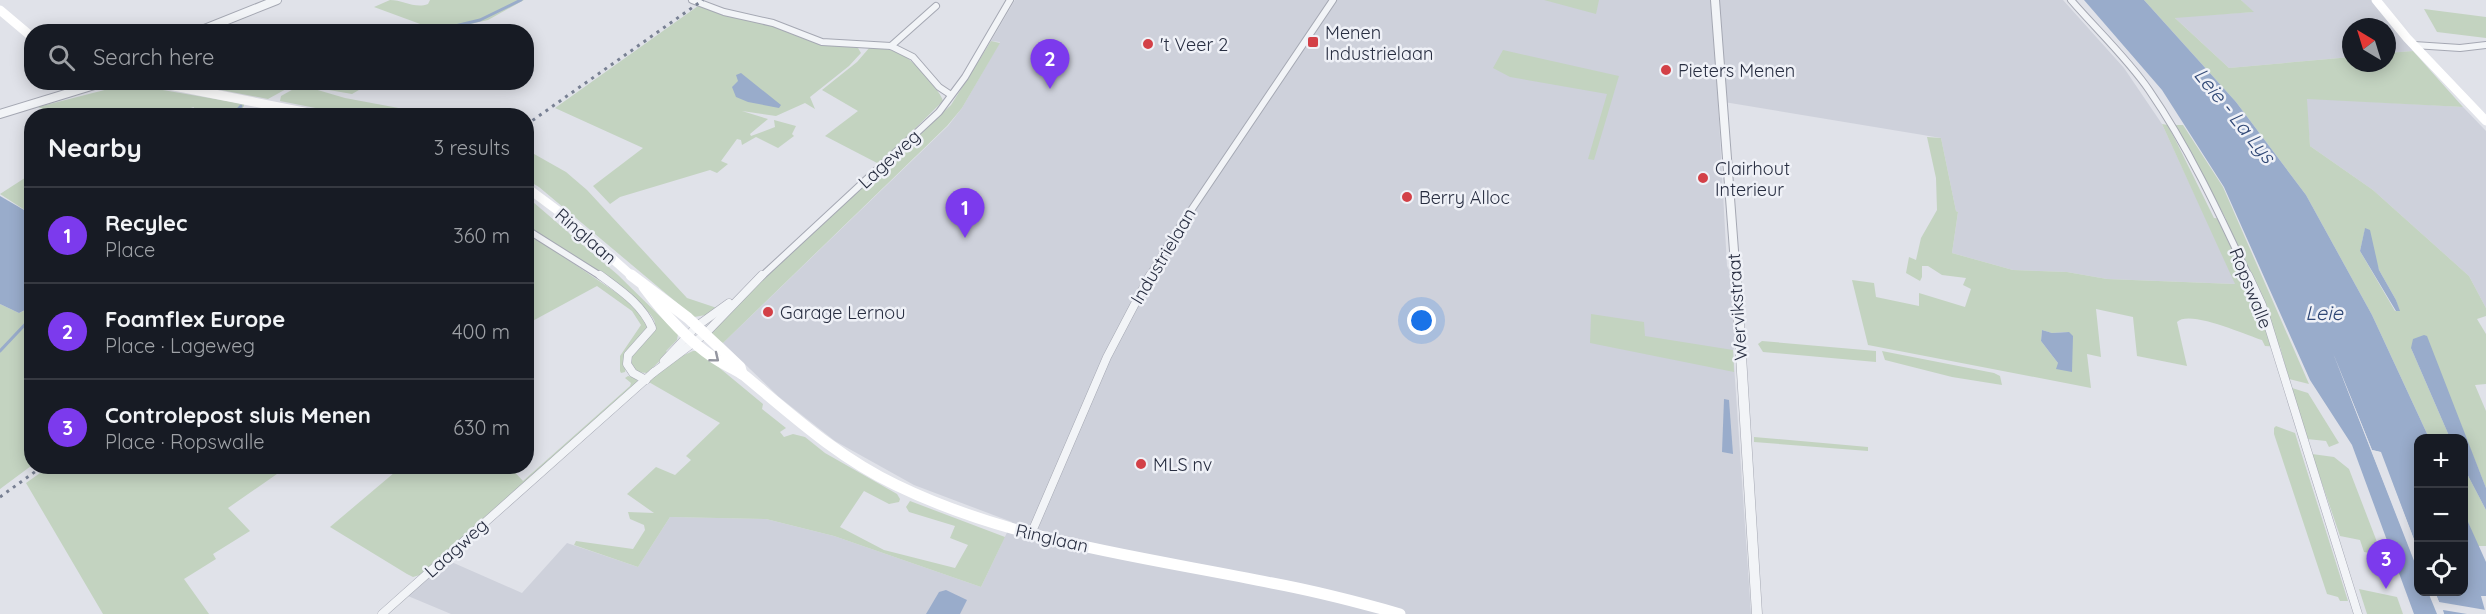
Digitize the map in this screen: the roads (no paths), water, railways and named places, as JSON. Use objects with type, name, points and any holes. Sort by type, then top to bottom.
[{"type":"main road","points":[[2376,0],[2414,45],[2486,121]]},
{"type":"main road","points":[[0,10],[24,30]]},
{"type":"main road","points":[[197,90],[285,108]]},
{"type":"main road","name":"Ringlaan","points":[[534,193],[561,213],[644,287],[701,330],[740,367],[742,374]]},
{"type":"main road","name":"Ringlaan","points":[[644,287],[654,302],[692,338],[727,367],[742,374],[811,432],[870,471],[937,503],[1031,534],[1300,588],[1400,614]]},
{"type":"street","points":[[216,24],[277,0]]},
{"type":"street","points":[[692,0],[724,12],[773,23],[822,42],[891,46],[913,57],[939,87],[951,95]]},
{"type":"street","name":"Lageweg","points":[[530,483],[741,295],[939,112],[1010,0]]},
{"type":"street","name":"Industrielaan","points":[[1031,534],[1107,357],[1138,295],[1173,237],[1334,0]]},
{"type":"street","name":"Wervikstraat","points":[[1715,0],[1735,260],[1757,614]]},
{"type":"street","name":"Ropswalle","points":[[2071,0],[2148,88],[2172,126],[2217,210],[2262,306],[2358,614]]},
{"type":"street","points":[[891,46],[936,6]]},
{"type":"street","points":[[2414,45],[2460,48],[2486,45]]},
{"type":"street","points":[[46,100],[68,90]]},
{"type":"street","points":[[0,114],[79,90]]},
{"type":"street","points":[[534,234],[638,303],[648,315],[652,328],[628,355],[627,364],[633,373],[645,380]]},
{"type":"street","name":"Lageweg","points":[[701,330],[741,295]]},
{"type":"street","name":"Laagweg","points":[[382,614],[530,483]]},
{"type":"water","name":"Leie","points":[[2084,0],[2144,0],[2236,102],[2306,195],[2372,315],[2427,434],[2414,434],[2414,539],[2381,452],[2372,450],[2333,353],[2414,559],[2414,596],[2430,596],[2437,614],[2414,614],[2352,445],[2310,380],[2224,187],[2162,90]]},
{"type":"water","points":[[741,73],[781,105],[779,108],[748,102],[736,97],[732,87],[738,81],[736,75]]},
{"type":"water","points":[[0,196],[24,210],[24,310],[19,313],[0,304]]},
{"type":"water","points":[[2365,228],[2370,230],[2379,270],[2400,311],[2396,311],[2360,251]]},
{"type":"water","points":[[2042,330],[2052,333],[2069,332],[2073,336],[2072,372],[2056,369],[2058,363],[2041,341]]},
{"type":"water","points":[[2427,336],[2465,434],[2448,434],[2411,348],[2413,339]]},
{"type":"water","points":[[1724,399],[1729,400],[1733,454],[1722,452]]},
{"type":"water","points":[[2468,442],[2486,488],[2486,510],[2468,476]]},
{"type":"water","points":[[2468,522],[2486,562],[2486,596],[2481,596],[2486,614],[2444,614],[2437,596],[2468,596]]},
{"type":"water","points":[[946,590],[967,600],[960,614],[926,614],[939,592]]},
{"type":"waterway","points":[[463,24],[480,20],[521,0]]},
{"type":"waterway","points":[[0,351],[24,326]]},
{"type":"railway","points":[[534,119],[703,0]]},
{"type":"railway","points":[[0,497],[32,474]]},
{"type":"place","name":"Menen Industrielaan","points":[[1313,42]]},
{"type":"place","name":"'t Veer 2","points":[[1148,44]]},
{"type":"place","name":"Pieters Menen","points":[[1666,70]]},
{"type":"place","name":"Foamflex Europe","points":[[1050,89]]},
{"type":"place","name":"Clairhout Interieur","points":[[1703,178]]},
{"type":"place","name":"Berry Alloc","points":[[1407,197]]},
{"type":"place","name":"Recylec","points":[[965,238]]},
{"type":"place","name":"Garage Lernou","points":[[768,312]]},
{"type":"place","name":"MLS nv","points":[[1141,464]]},
{"type":"place","name":"Controlepost sluis Menen","points":[[2386,589]]},
{"type":"water label","name":"Leie - La Lys","points":[[2235,115]]}]
